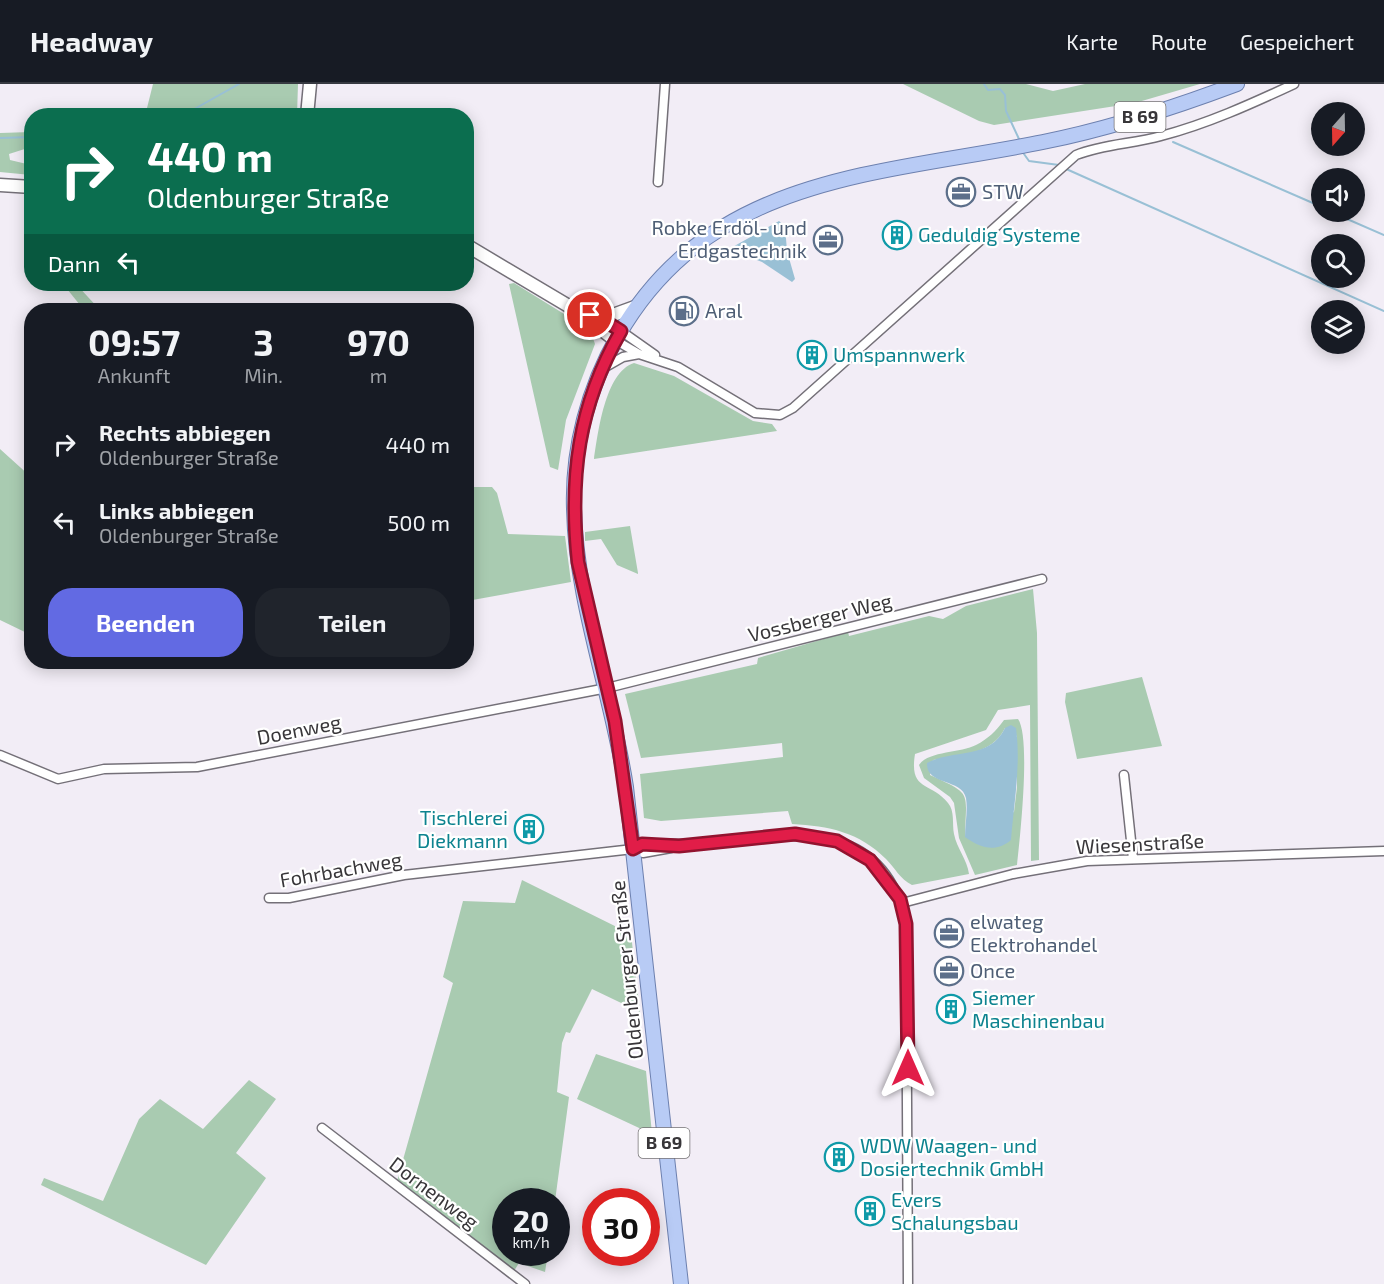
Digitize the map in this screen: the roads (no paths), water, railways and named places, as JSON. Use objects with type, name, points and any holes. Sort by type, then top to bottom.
[{"type":"main road","points":[[308,108],[310,84]]},
{"type":"main road","name":"B 69","points":[[618,336],[635,308],[670,267],[707,236],[743,214],[788,194],[875,171],[1095,130],[1173,108],[1237,84]]},
{"type":"main road","points":[[0,185],[24,186]]},
{"type":"main road","points":[[474,250],[618,336]]},
{"type":"main road","points":[[602,319],[635,308]]},
{"type":"main road","points":[[577,311],[602,319],[618,336]]},
{"type":"main road","name":"Oldenburger Straße","points":[[618,336],[602,369],[581,431],[574,506],[578,562],[621,754],[681,1284]]},
{"type":"street","points":[[658,182],[665,84]]},
{"type":"street","points":[[618,336],[755,413],[780,415],[793,408],[1066,163],[1091,149],[1144,141],[1222,116],[1294,84]]},
{"type":"street","points":[[618,336],[639,354]]},
{"type":"street","points":[[602,369],[623,357],[639,354],[662,360]]},
{"type":"street","name":"Vossberger Weg","points":[[607,688],[1042,579]]},
{"type":"street","name":"Doenweg","points":[[0,755],[58,779],[104,769],[197,767],[607,688]]},
{"type":"street","points":[[1124,775],[1133,859]]},
{"type":"street","name":"Fohrbachweg","points":[[269,898],[289,898],[404,875],[633,849],[642,844],[679,846],[795,834],[826,837],[850,846],[870,860],[889,882],[902,903]]},
{"type":"street","name":"Wiesenstraße","points":[[902,903],[1041,868],[1087,861],[1384,851]]},
{"type":"street","points":[[902,903],[908,948],[908,1284]]},
{"type":"street","name":"Dornenweg","points":[[322,1128],[525,1284]]},
{"type":"water","points":[[779,221],[785,226],[787,251],[795,279],[792,282],[762,262],[729,249]]},
{"type":"water","points":[[1011,725],[1016,728],[1018,756],[1011,840],[1000,847],[988,848],[965,837],[967,803],[963,792],[958,787],[932,775],[927,763],[990,745],[1005,728]]},
{"type":"waterway","points":[[196,108],[239,84]]},
{"type":"waterway","points":[[984,84],[988,90],[1000,89],[1005,95],[1006,111],[1019,139]]},
{"type":"waterway","points":[[0,138],[24,137]]},
{"type":"waterway","points":[[1173,142],[1311,202]]},
{"type":"waterway","points":[[1024,154],[1029,161],[1059,165]]},
{"type":"waterway","points":[[1064,168],[1384,311]]},
{"type":"waterway","points":[[1354,222],[1384,235]]},
{"type":"place","name":"STW","points":[[961,192]]},
{"type":"place","name":"Geduldig Systeme","points":[[897,235]]},
{"type":"place","name":"Robke Erdöl- und Erdgastechnik","points":[[828,240]]},
{"type":"place","name":"Aral","points":[[684,311]]},
{"type":"place","name":"Umspannwerk","points":[[812,355]]},
{"type":"place","name":"Tischlerei Diekmann","points":[[529,829]]},
{"type":"place","name":"elwateg Elektrohandel","points":[[949,933]]},
{"type":"place","name":"Once","points":[[949,971]]},
{"type":"place","name":"Siemer Maschinenbau","points":[[951,1009]]},
{"type":"place","name":"WDW Waagen- und Dosiertechnik GmbH","points":[[839,1157]]},
{"type":"place","name":"Evers Schalungsbau","points":[[870,1211]]}]
